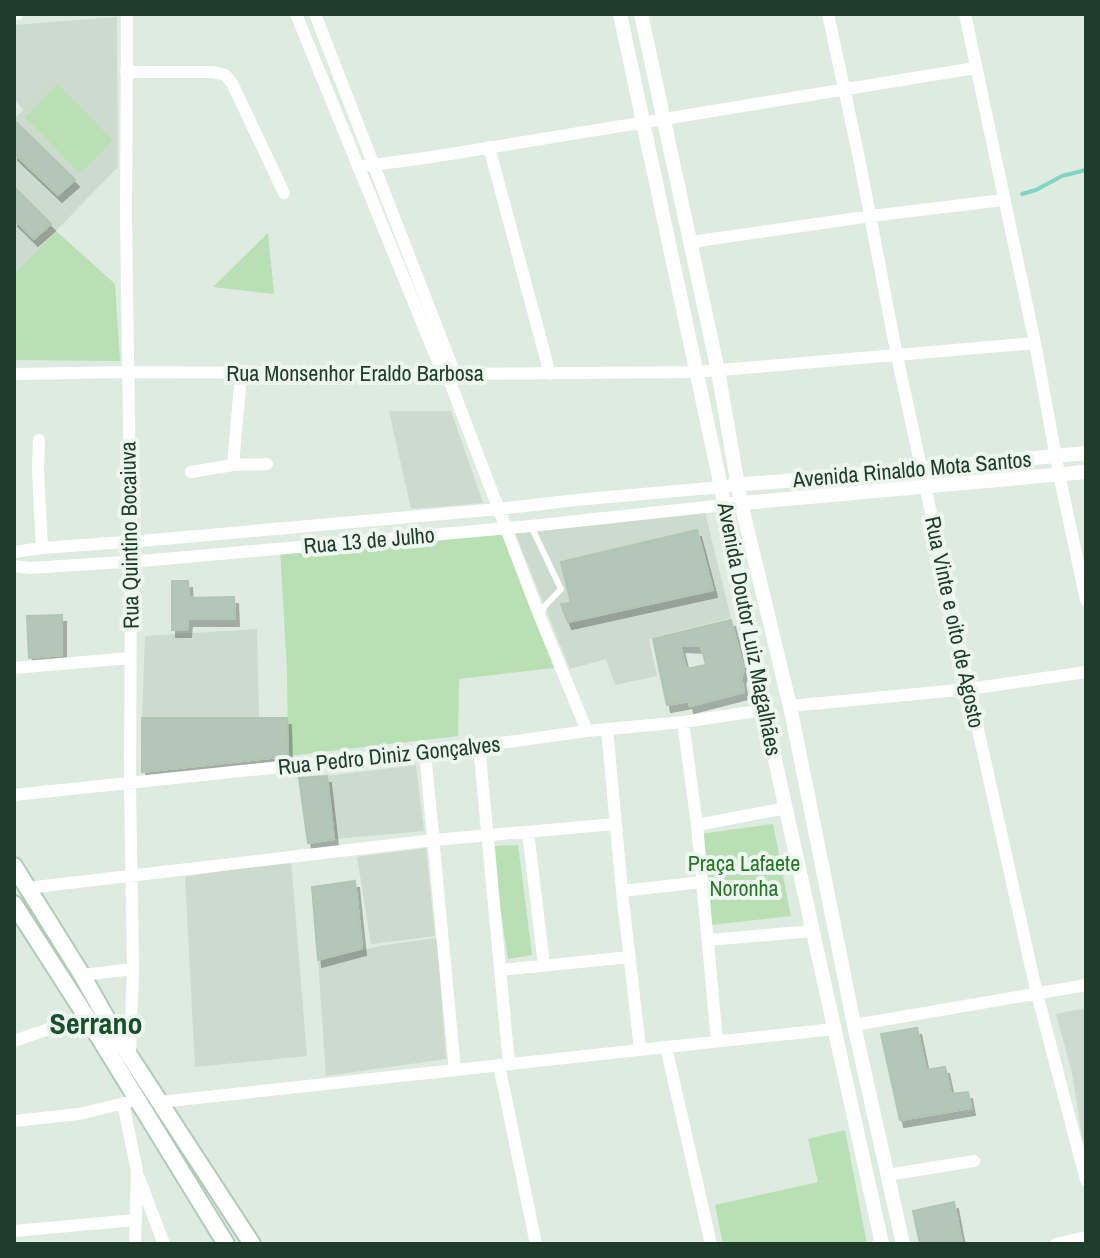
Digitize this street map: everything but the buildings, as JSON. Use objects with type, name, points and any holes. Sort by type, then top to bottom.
[{"type":"main road","points":[[14,866],[130,1055],[252,1244]]},
{"type":"main road","points":[[15,907],[86,1016],[130,1101],[226,1244]]},
{"type":"street","name":"Rua Quintino Bocaiuva","points":[[127,14],[133,969],[130,1055]]},
{"type":"street","points":[[296,14],[358,167],[450,377]]},
{"type":"street","points":[[315,14],[498,509],[587,731]]},
{"type":"street","name":"Avenida Doutor Luiz Magalhães","points":[[620,14],[721,487],[764,710],[882,1244]]},
{"type":"street","name":"Avenida Doutor Luiz Magalhães","points":[[641,14],[718,371],[741,503],[790,706],[854,1025],[903,1244]]},
{"type":"street","name":"Rua Vinte e oito de Agosto","points":[[828,14],[969,689],[1037,994],[1086,1180]]},
{"type":"street","points":[[965,14],[1086,600]]},
{"type":"street","points":[[358,167],[975,68]]},
{"type":"street","points":[[126,72],[213,72],[225,75],[232,83],[284,193]]},
{"type":"street","points":[[489,147],[550,374]]},
{"type":"street","points":[[691,242],[1003,200]]},
{"type":"street","name":"Rua Monsenhor Eraldo Barbosa","points":[[14,374],[128,372],[450,377],[697,372],[1035,343]]},
{"type":"street","points":[[233,465],[241,374]]},
{"type":"street","points":[[39,440],[42,548]]},
{"type":"street","name":"Avenida Rinaldo Mota Santos","points":[[721,487],[1086,453]]},
{"type":"street","points":[[191,472],[233,465],[267,464]]},
{"type":"street","name":"Avenida Rinaldo Mota Santos","points":[[724,505],[1086,472]]},
{"type":"street","name":"Rua 13 de Julho","points":[[14,552],[721,487]]},
{"type":"street","name":"Rua 13 de Julho","points":[[14,566],[30,568],[131,561],[531,526],[724,505]]},
{"type":"street","points":[[14,668],[130,658]]},
{"type":"street","points":[[764,710],[969,689],[1086,672]]},
{"type":"street","name":"Rua Pedro Diniz Gonçalves","points":[[14,795],[479,746],[764,710]]},
{"type":"street","points":[[683,722],[697,825],[717,1041]]},
{"type":"street","points":[[607,729],[640,1049]]},
{"type":"street","points":[[479,746],[501,970],[504,1064],[536,1244]]},
{"type":"street","points":[[425,752],[455,1070]]},
{"type":"street","points":[[697,825],[786,808]]},
{"type":"street","points":[[27,888],[434,840],[615,824]]},
{"type":"street","points":[[528,832],[544,965]]},
{"type":"street","points":[[622,891],[702,882]]},
{"type":"street","points":[[708,940],[813,931]]},
{"type":"street","points":[[501,970],[630,957]]},
{"type":"street","points":[[82,975],[133,969]]},
{"type":"street","points":[[854,1025],[1086,985]]},
{"type":"street","points":[[14,1041],[86,1016]]},
{"type":"street","points":[[160,1102],[834,1029]]},
{"type":"street","points":[[666,1047],[711,1244]]},
{"type":"street","points":[[14,1121],[79,1114],[130,1101],[137,1171],[135,1244]]},
{"type":"street","points":[[887,1175],[974,1161]]},
{"type":"street","points":[[137,1171],[164,1244]]},
{"type":"street","points":[[14,1231],[135,1220]]},
{"type":"street","points":[[1056,1244],[1086,1237]]},
{"type":"lane","points":[[531,526],[561,589],[544,607],[540,617]]},
{"type":"shaded area","points":[[117,17],[118,167],[14,274],[14,219],[34,239],[51,224],[14,187],[14,153],[58,195],[74,180],[19,125],[14,128],[14,117],[23,110],[14,99],[14,25]]},
{"type":"shaded area","points":[[389,411],[451,411],[483,503],[411,509]]},
{"type":"shaded area","points":[[705,512],[731,618],[649,639],[657,676],[615,685],[606,659],[570,669],[513,528]],"holes":[[[697,530],[712,591],[568,622],[561,605],[571,603],[562,562]]]},
{"type":"shaded area","points":[[257,629],[259,717],[142,718],[145,636]]},
{"type":"shaded area","points":[[416,765],[424,831],[334,839],[327,776]]},
{"type":"shaded area","points":[[426,848],[435,936],[371,944],[357,857]]},
{"type":"shaded area","points":[[291,860],[307,1056],[195,1067],[185,877]]},
{"type":"shaded area","points":[[437,938],[446,1059],[326,1076],[318,960]]},
{"type":"shaded area","points":[[1086,1008],[1086,1147],[1072,1073],[1056,1014]]},
{"type":"green space","points":[[58,84],[113,140],[80,174],[25,117]]},
{"type":"green space","points":[[56,231],[115,284],[120,361],[14,360],[14,274]]},
{"type":"green space","points":[[268,233],[274,294],[213,287]]},
{"type":"green space","points":[[506,528],[561,667],[459,679],[458,736],[288,756],[280,548]]},
{"type":"green space","name":"Praça Lafaete Noronha","points":[[773,824],[791,916],[711,925],[700,834]]},
{"type":"green space","points":[[518,845],[532,955],[508,959],[495,846]]},
{"type":"green space","points":[[845,1130],[867,1244],[723,1244],[715,1205],[818,1182],[808,1139]]},
{"type":"waterway","points":[[1022,194],[1062,176],[1086,170]]},
{"type":"district","name":"Serrano","points":[[96,1023]]}]
